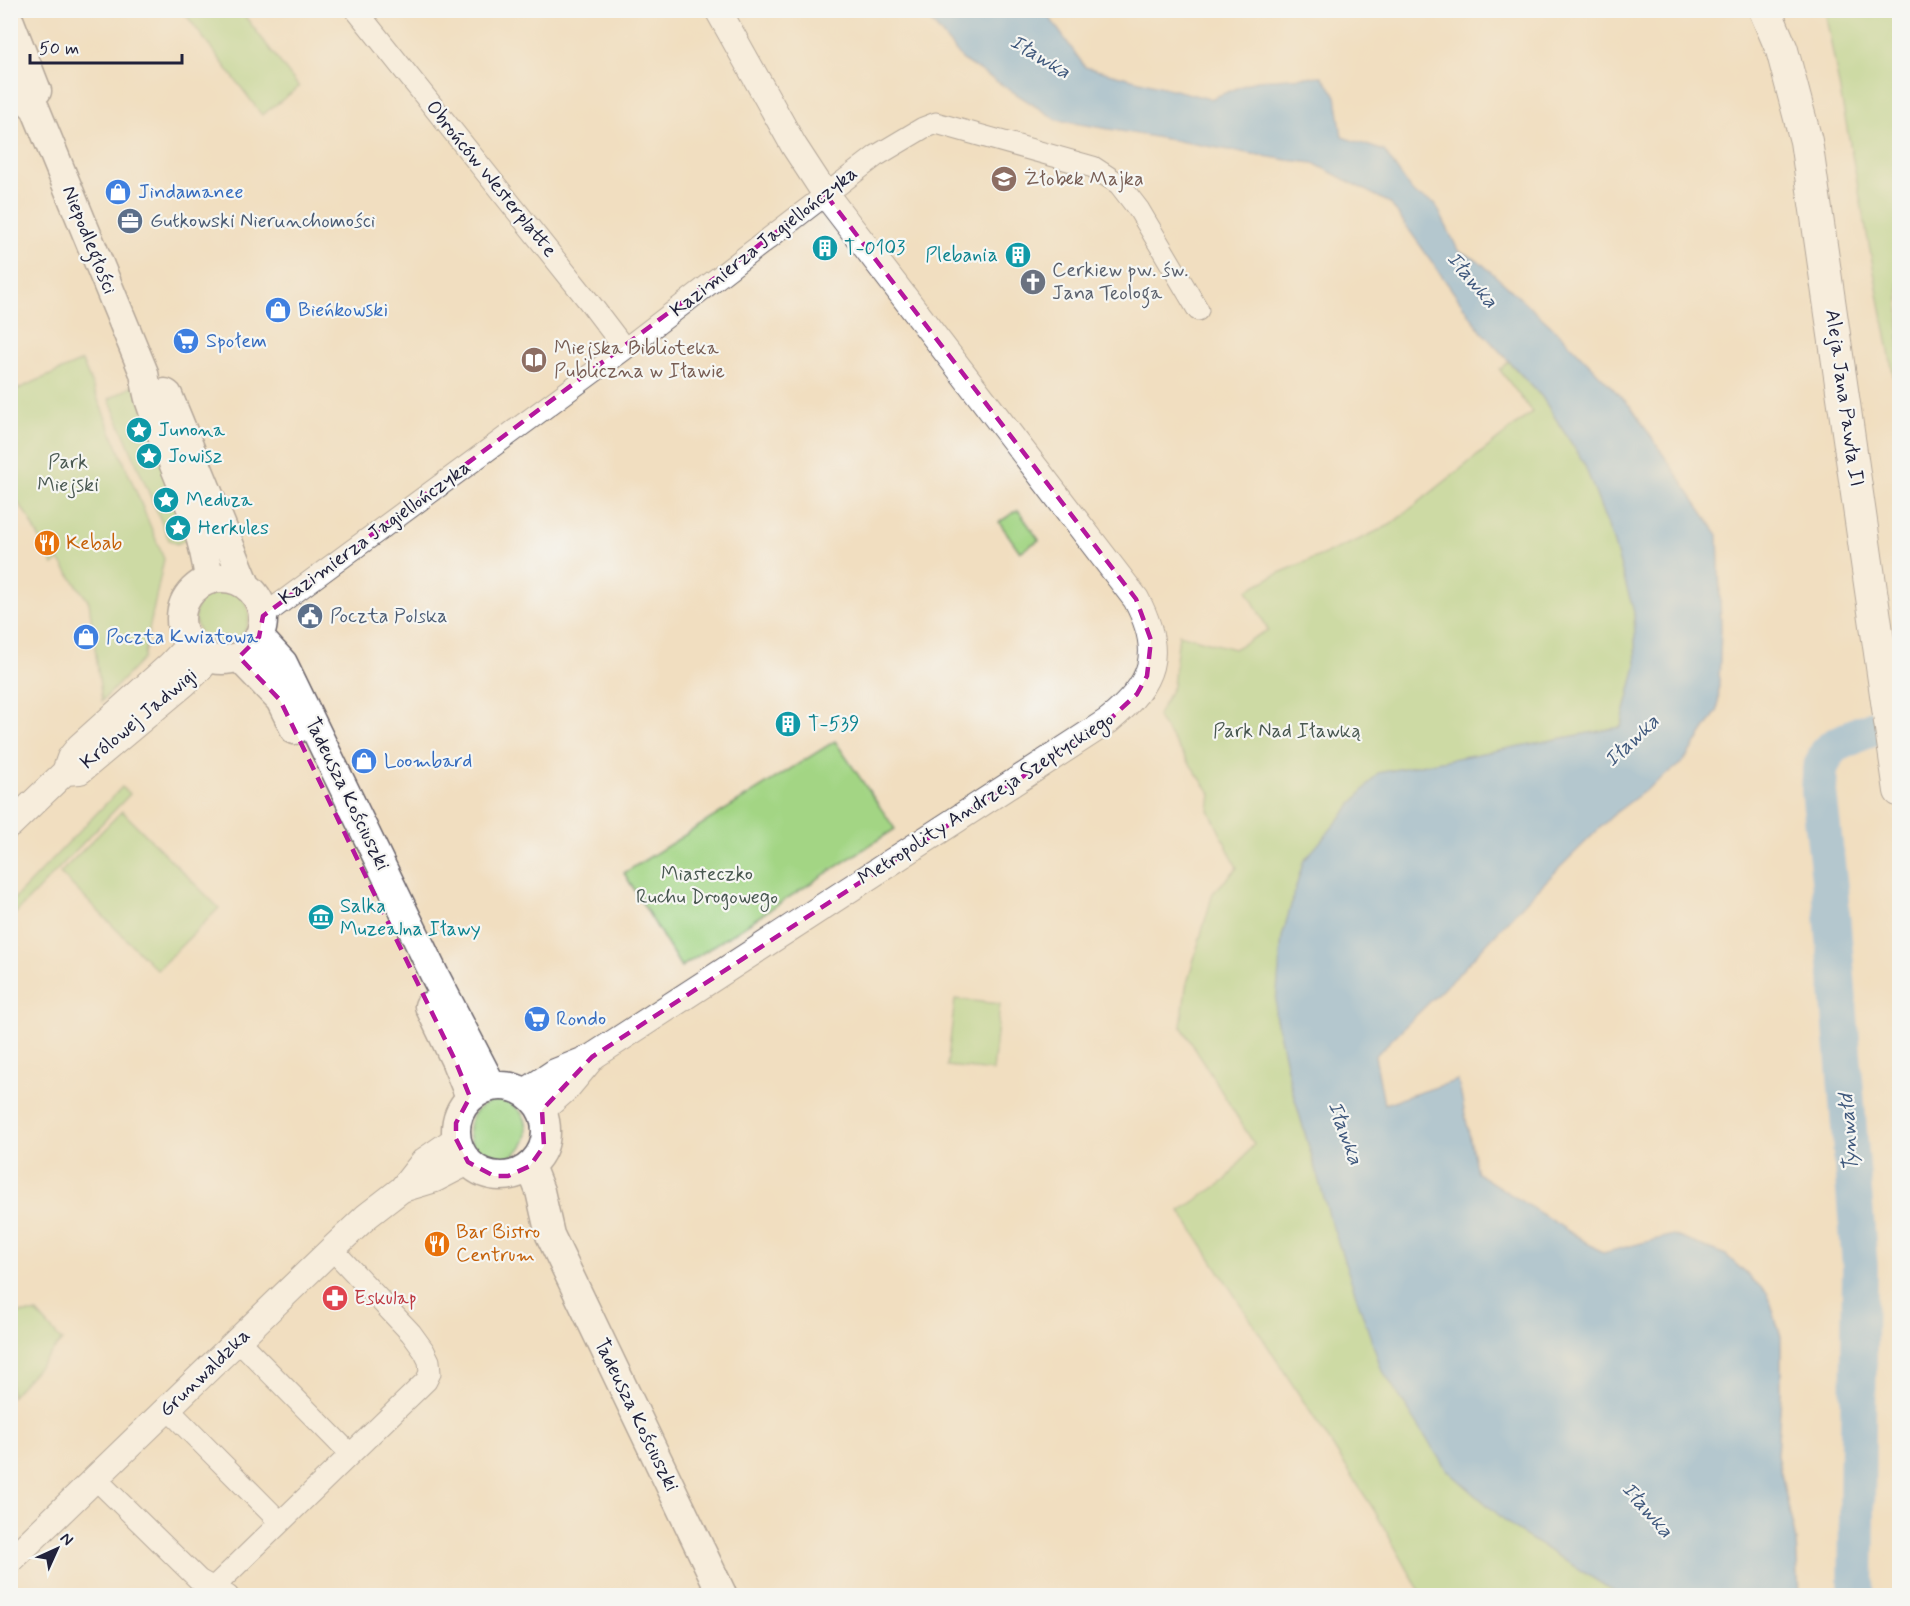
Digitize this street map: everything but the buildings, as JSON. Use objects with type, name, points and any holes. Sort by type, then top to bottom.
[{"type":"main road","name":"Aleja Jana Pawła II","points":[[1765,10],[1782,50],[1806,141],[1899,791]]},
{"type":"main road","name":"Niepodległości","points":[[10,22],[37,89],[35,108]]},
{"type":"main road","name":"Niepodległości","points":[[10,70],[21,93],[35,108],[144,373],[150,403],[193,511],[205,551],[209,580]]},
{"type":"main road","name":"Niepodległości","points":[[144,373],[168,395],[246,585]]},
{"type":"main road","points":[[228,578],[246,585],[258,598],[261,626],[247,652],[229,659],[199,651],[182,626],[183,607],[193,590],[209,580],[228,578]]},
{"type":"main road","name":"Tadeusza Kościuszki","points":[[261,626],[283,663],[435,976],[481,1092]]},
{"type":"main road","name":"Tadeusza Kościuszki","points":[[239,657],[280,700],[332,801],[455,1060],[481,1092]]},
{"type":"main road","points":[[515,1087],[533,1101],[545,1122],[544,1146],[538,1157],[519,1171],[494,1176],[479,1171],[462,1150],[456,1124],[460,1109],[481,1092],[515,1087]]},
{"type":"main road","name":"Tadeusza Kościuszki","points":[[519,1171],[522,1200],[550,1235],[723,1596]]},
{"type":"street","name":"Obrońców Westerplatte","points":[[356,10],[625,349]]},
{"type":"street","name":"Metropolity Andrzeja Szeptyckiego","points":[[533,1101],[567,1088],[592,1057],[1108,722],[1137,694],[1147,676],[1152,658],[1147,619],[1136,599],[826,195],[794,146],[718,10]]},
{"type":"street","name":"Kazimierza Jagiellończyka","points":[[261,626],[876,156],[923,128],[936,123],[1093,167],[1119,184],[1139,210],[1198,310]]},
{"type":"street","name":"Królowej Jadwigi","points":[[10,825],[64,772],[70,758],[79,747],[170,666],[199,651]]},
{"type":"street","name":"Grunwaldzka","points":[[10,1562],[332,1249],[402,1189],[424,1161],[462,1150]]},
{"type":"street","points":[[95,1478],[199,1580],[221,1591],[280,1522],[426,1381],[430,1372],[429,1361],[411,1333],[332,1249]]},
{"type":"street","points":[[238,1340],[350,1454]]},
{"type":"street","points":[[168,1408],[280,1522]]},
{"type":"highlighted area","points":[[826,195],[1136,599],[1151,640],[1147,676],[1137,694],[1108,721],[592,1057],[542,1110],[544,1146],[530,1166],[508,1176],[494,1176],[468,1162],[456,1139],[456,1123],[470,1097],[455,1060],[280,700],[239,657],[259,637],[263,616]]},
{"type":"green space","points":[[183,11],[241,11],[299,87],[262,115]]},
{"type":"green space","points":[[1825,11],[1899,11],[1899,405]]},
{"type":"green space","name":"Park Miejski","points":[[82,361],[164,559],[143,659],[102,701],[89,602],[59,560],[53,565],[29,518],[11,493],[11,392]]},
{"type":"green space","name":"Park Nad Iławką","points":[[1508,361],[1542,397],[1584,463],[1612,537],[1634,612],[1636,666],[1621,727],[1378,773],[1275,1014],[1290,1082],[1313,1161],[1446,1469],[1516,1530],[1620,1595],[1422,1595],[1374,1510],[1180,1211],[1226,1180],[1254,1144],[1181,1026],[1186,987],[1213,893],[1237,868],[1209,810],[1211,794],[1157,717],[1173,686],[1179,634],[1234,649],[1268,630],[1247,590],[1279,573],[1390,525],[1532,412],[1500,370]]},
{"type":"green space","points":[[134,385],[193,536],[177,544],[169,540],[109,399]]},
{"type":"green space","points":[[1018,510],[1039,540],[1020,552],[999,522]]},
{"type":"green space","points":[[222,589],[232,591],[241,597],[247,606],[249,616],[247,626],[241,635],[232,641],[222,643],[212,641],[203,635],[197,626],[195,616],[197,606],[203,597],[212,591]]},
{"type":"green space","name":"Miasteczko Ruchu Drogowego","points":[[835,741],[895,829],[681,967],[624,873]]},
{"type":"green space","points":[[122,787],[130,794],[11,918],[11,902]]},
{"type":"green space","points":[[122,811],[219,908],[157,970],[60,873]]},
{"type":"green space","points":[[955,999],[1000,1004],[993,1071],[947,1066]]},
{"type":"green space","points":[[498,1101],[509,1103],[522,1114],[527,1130],[525,1141],[514,1154],[498,1159],[487,1157],[474,1146],[469,1130],[471,1119],[482,1106]]},
{"type":"green space","points":[[11,1313],[37,1313],[62,1341],[11,1397]]},
{"type":"water","name":"Iławka","points":[[922,11],[1045,11],[1085,67],[1210,99],[1257,80],[1322,76],[1336,96],[1342,137],[1384,151],[1414,194],[1435,203],[1458,250],[1479,261],[1562,336],[1631,407],[1718,535],[1721,628],[1718,710],[1683,762],[1614,814],[1375,1056],[1384,1104],[1458,1080],[1477,1173],[1603,1253],[1673,1235],[1726,1255],[1768,1294],[1781,1337],[1781,1395],[1777,1455],[1796,1541],[1799,1595],[1620,1595],[1516,1530],[1446,1469],[1381,1368],[1330,1219],[1290,1082],[1275,1014],[1282,937],[1303,862],[1378,773],[1621,727],[1636,666],[1634,612],[1612,537],[1584,463],[1542,397],[1481,331],[1390,203],[1313,163],[1057,120],[963,60]]},
{"type":"waterway","name":"Tynwałd","points":[[1856,1596],[1860,1267],[1830,888],[1819,792],[1820,769],[1827,753],[1834,746],[1900,718]]},
{"type":"place","name":"Żłobek Majka","points":[[1004,179]]},
{"type":"place","name":"Jindamanee","points":[[118,192]]},
{"type":"place","name":"Gutkowski Nierunchomości","points":[[130,221]]},
{"type":"place","name":"T-0103","points":[[825,248]]},
{"type":"place","name":"Plebania","points":[[1018,255]]},
{"type":"place","name":"Cerkiew pw. św. Jana Teologa","points":[[1033,282]]},
{"type":"place","name":"Bieńkowski","points":[[278,310]]},
{"type":"place","name":"Społem","points":[[186,341]]},
{"type":"place","name":"Miejska Biblioteka Publiczna w Iławie","points":[[534,360]]},
{"type":"place","name":"Junona","points":[[139,430]]},
{"type":"place","name":"Jowisz","points":[[149,456]]},
{"type":"place","name":"Meduza","points":[[166,500]]},
{"type":"place","name":"Herkules","points":[[178,528]]},
{"type":"place","name":"Kebab","points":[[47,543]]},
{"type":"place","name":"Poczta Polska","points":[[310,616]]},
{"type":"place","name":"Poczta Kwiatowa","points":[[86,637]]},
{"type":"place","name":"T-539","points":[[788,724]]},
{"type":"place","name":"Loombard","points":[[364,761]]},
{"type":"place","name":"Salka Muzealna Iławy","points":[[321,917]]},
{"type":"place","name":"Rondo","points":[[537,1019]]},
{"type":"place","name":"Bar Bistro Centrum","points":[[437,1244]]},
{"type":"place","name":"Eskulap","points":[[335,1298]]}]
